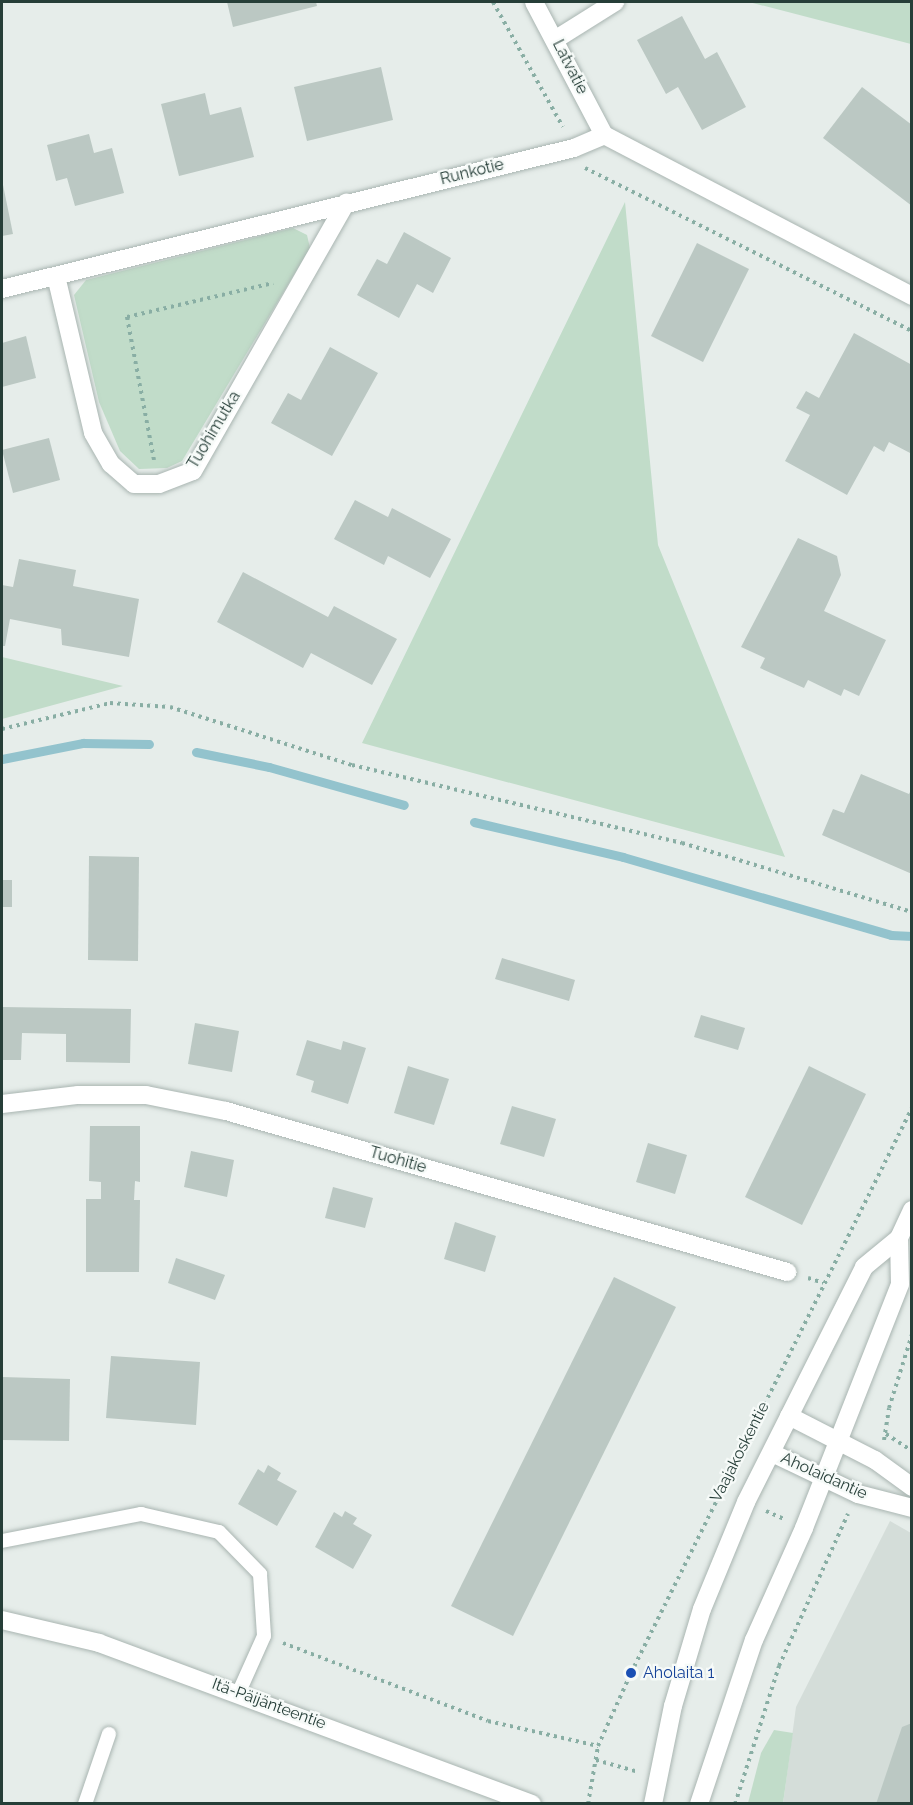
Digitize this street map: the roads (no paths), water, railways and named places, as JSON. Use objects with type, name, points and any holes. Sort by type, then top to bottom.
[{"type":"street","name":"Latvatie","points":[[534,2],[556,39],[604,135]]},
{"type":"street","points":[[556,39],[615,2]]},
{"type":"street","points":[[604,135],[912,296]]},
{"type":"street","name":"Runkotie","points":[[2,289],[346,202],[574,148],[604,135]]},
{"type":"street","name":"Tuohimutka","points":[[56,276],[93,433],[111,464],[134,484],[159,484],[193,471],[346,202]]},
{"type":"street","name":"Tuohitie","points":[[2,1104],[78,1095],[146,1095],[226,1111],[787,1272]]},
{"type":"street","name":"Vaajakoskentie","points":[[653,1803],[673,1706],[702,1609],[746,1502],[864,1267],[898,1238],[912,1209]]},
{"type":"street","name":"Vaajakoskentie","points":[[699,1803],[754,1640],[804,1528],[900,1284],[898,1238]]},
{"type":"street","name":"Aholaidantie","points":[[789,1416],[875,1460],[912,1487]]},
{"type":"street","name":"Aholaidantie","points":[[772,1453],[858,1494],[912,1508]]},
{"type":"street","name":"Itä-Päijänteentie","points":[[2,1620],[99,1643],[239,1692],[532,1803]]},
{"type":"lane","points":[[2,1541],[141,1514],[219,1532],[260,1574],[264,1636],[239,1692]]},
{"type":"lane","points":[[85,1803],[109,1734]]},
{"type":"waterway","points":[[2,759],[83,743],[149,744]]},
{"type":"waterway","points":[[196,752],[269,767],[404,805]]},
{"type":"waterway","points":[[474,822],[623,857],[891,935],[912,936]]},
{"type":"place","name":"Aholaita 1","points":[[631,1673]]}]
